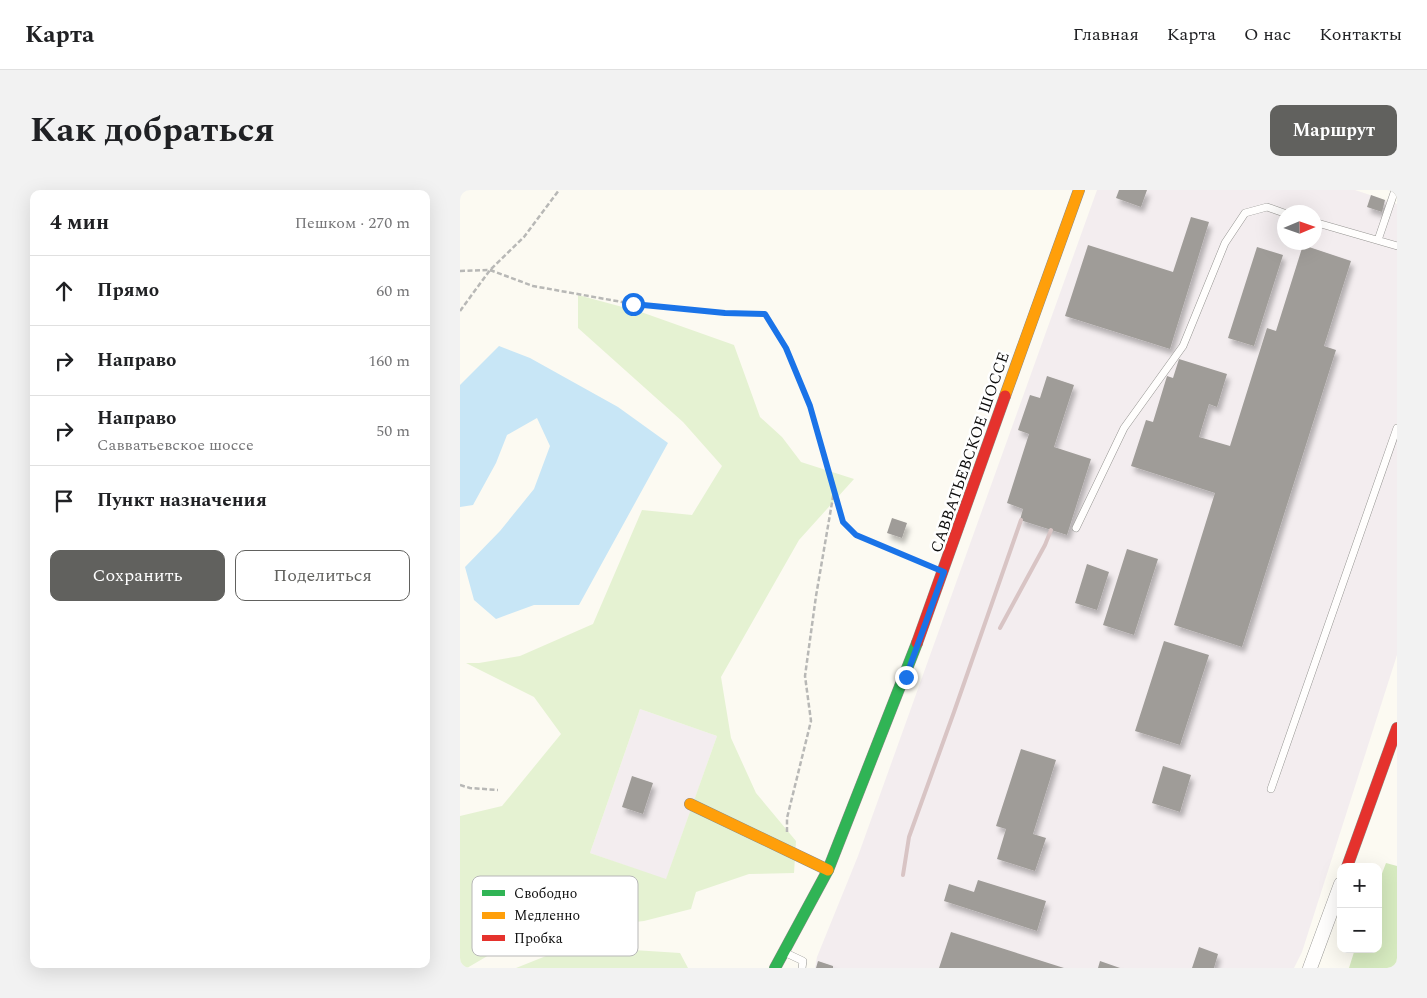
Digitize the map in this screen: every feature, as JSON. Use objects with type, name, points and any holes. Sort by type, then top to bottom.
[{"type":"main road","name":"САВВАТЬЕВСКОЕ ШОССЕ","points":[[775,968],[828,870],[906,677],[1079,190]]},
{"type":"main road","points":[[1348,863],[1397,728]]},
{"type":"main road","points":[[690,804],[828,870]]},
{"type":"street","points":[[1310,968],[1337,895]]},
{"type":"lane","points":[[1378,240],[1395,190]]},
{"type":"lane","points":[[1076,528],[1124,428],[1183,346],[1224,243],[1245,213],[1267,208],[1277,211]]},
{"type":"lane","points":[[1322,224],[1397,246]]},
{"type":"lane","points":[[1271,789],[1397,428]]},
{"type":"lane","points":[[784,952],[803,962],[802,968]]},
{"type":"path","points":[[460,311],[490,270],[524,237],[559,190]]},
{"type":"path","points":[[460,271],[490,270],[533,286],[633,304],[725,313],[765,314],[786,348],[810,406],[843,522],[856,535],[944,572]]},
{"type":"path","points":[[788,851],[786,818],[812,721],[805,676],[834,490]]},
{"type":"path","points":[[460,785],[470,788],[498,790]]},
{"type":"shaded area","points":[[1097,190],[1355,190],[1397,204],[1397,655],[1302,952],[1294,968],[815,968],[817,957],[858,856]]},
{"type":"shaded area","points":[[640,709],[717,736],[666,880],[590,853]]},
{"type":"green space","points":[[578,295],[641,312],[734,345],[760,417],[782,437],[801,462],[854,479],[799,540],[721,677],[731,738],[756,793],[796,841],[794,873],[749,874],[696,892],[691,909],[638,922],[638,876],[472,876],[472,956],[487,956],[467,968],[460,968],[460,816],[502,806],[561,734],[534,697],[466,663],[479,663],[520,656],[593,624],[642,510],[692,515],[722,466],[683,422],[578,328]],"holes":[[[640,709],[717,736],[666,879],[590,853]]]},
{"type":"green space","points":[[1386,863],[1397,866],[1397,968],[1349,968],[1354,953],[1382,953],[1382,874]]},
{"type":"green space","points":[[638,950],[680,953],[688,968],[516,968],[546,956],[638,956]]},
{"type":"water","points":[[499,346],[530,358],[618,407],[668,443],[579,605],[534,605],[496,619],[474,600],[465,567],[500,531],[534,489],[550,446],[537,418],[507,435],[496,463],[473,505],[460,507],[460,385]]},
{"type":"building","points":[[1119,190],[1147,190],[1141,207],[1116,198]]},
{"type":"building","points":[[1371,195],[1385,200],[1382,212],[1367,207]]},
{"type":"building","points":[[1191,217],[1209,222],[1170,349],[1065,316],[1088,245],[1173,272]]},
{"type":"building","points":[[1257,247],[1283,255],[1254,346],[1228,338]]},
{"type":"building","points":[[1301,250],[1318,250],[1351,261],[1324,346],[1336,350],[1242,647],[1174,625],[1215,493],[1131,466],[1146,420],[1153,422],[1167,376],[1173,378],[1179,359],[1227,374],[1217,407],[1209,404],[1199,437],[1230,446],[1267,328],[1276,331]]},
{"type":"building","points":[[1047,376],[1074,385],[1054,447],[1091,459],[1067,535],[1020,520],[1023,509],[1007,503],[1029,434],[1018,430],[1030,395],[1040,398]]},
{"type":"building","points":[[892,518],[907,523],[902,538],[887,533]]},
{"type":"building","points":[[1127,549],[1158,559],[1134,635],[1103,625]]},
{"type":"building","points":[[1087,564],[1109,572],[1097,610],[1075,603]]},
{"type":"building","points":[[1164,641],[1209,655],[1180,745],[1135,731]]},
{"type":"building","points":[[1021,749],[1056,760],[1033,834],[1046,838],[1035,871],[997,859],[1006,829],[996,826]]},
{"type":"building","points":[[1163,766],[1191,775],[1180,812],[1152,803]]},
{"type":"building","points":[[632,776],[653,783],[643,814],[622,807]]},
{"type":"building","points":[[978,880],[1046,901],[1037,931],[944,901],[949,884],[974,892]]},
{"type":"building","points":[[951,932],[1064,968],[939,968]]},
{"type":"building","points":[[1199,947],[1218,954],[1214,968],[1192,968]]},
{"type":"building","points":[[818,961],[833,966],[833,968],[816,968]]},
{"type":"building","points":[[1100,961],[1120,968],[1098,968]]},
{"type":"railway","points":[[903,875],[909,837],[1021,520]]},
{"type":"railway","points":[[1000,628],[1045,545],[1051,530]]},
{"type":"traffic: fast","points":[[775,968],[828,870],[917,643]]},
{"type":"traffic: slow","points":[[1005,396],[1079,190]]},
{"type":"traffic: slow","points":[[690,804],[828,870]]},
{"type":"traffic: jam","points":[[917,643],[1005,396]]},
{"type":"traffic: jam","points":[[1348,863],[1397,728]]},
{"type":"route","points":[[633,304],[725,313],[765,314],[786,348],[810,406],[843,522],[856,535],[944,572],[906,677]]}]
